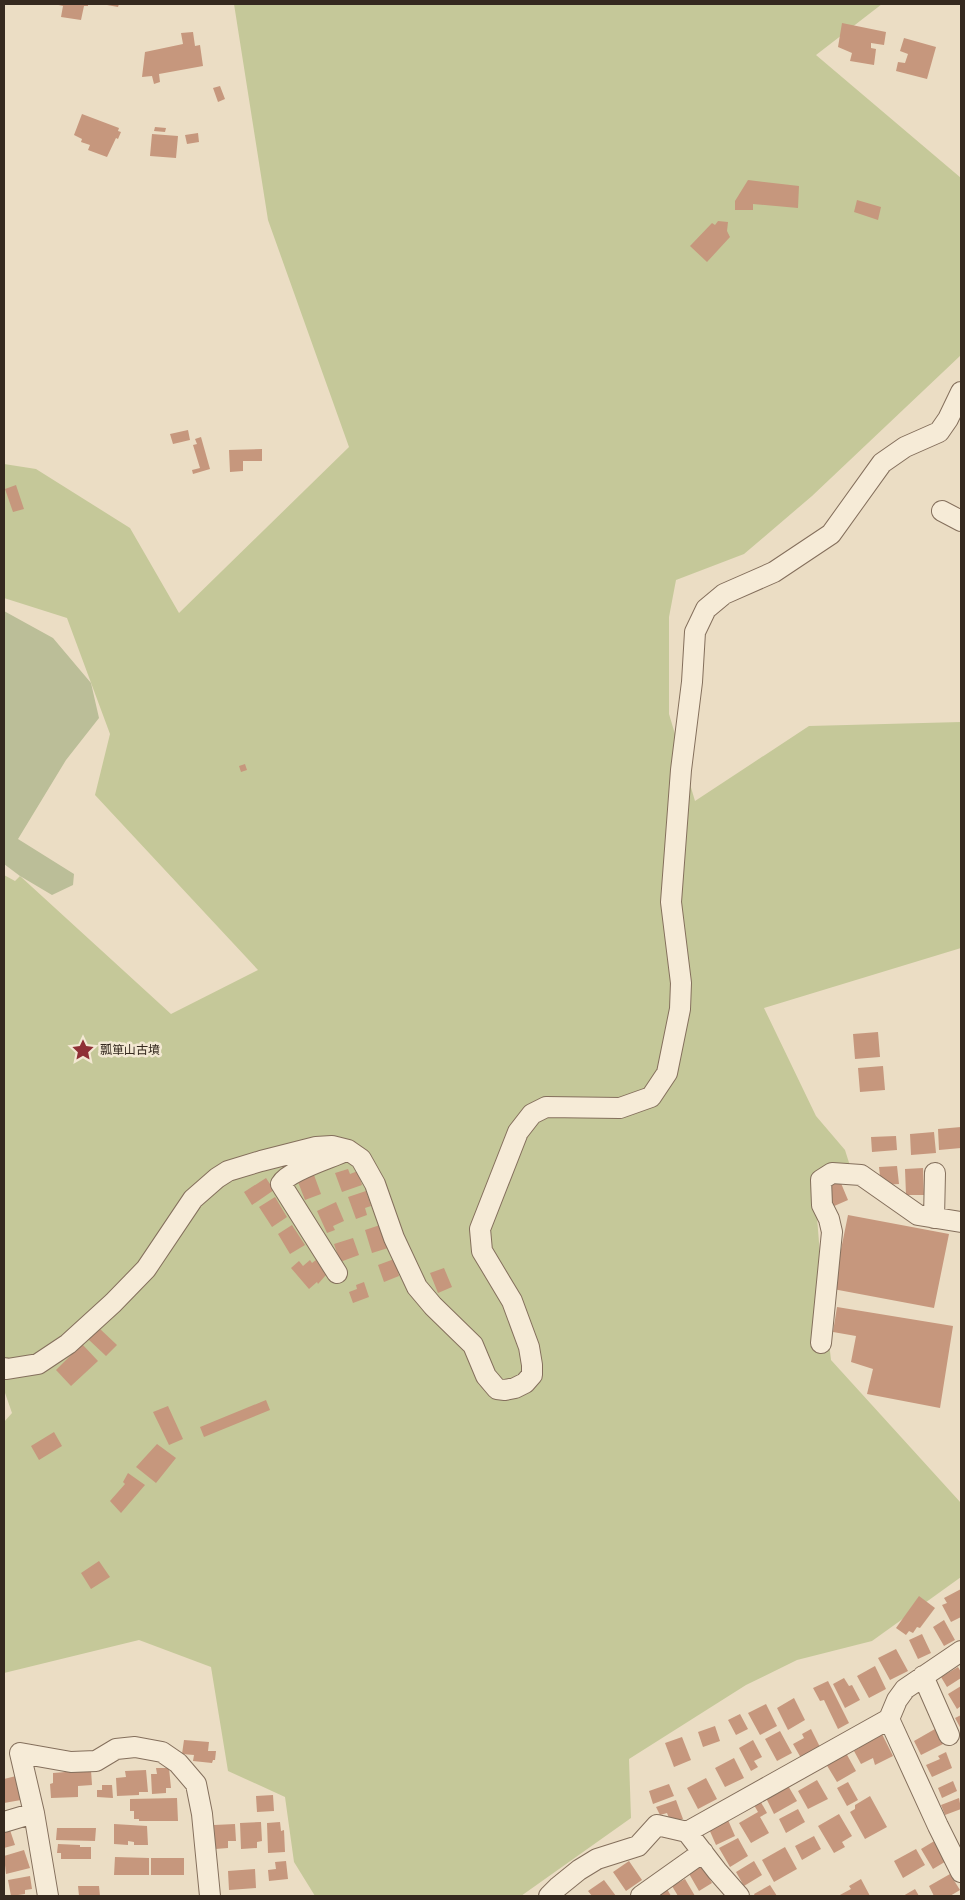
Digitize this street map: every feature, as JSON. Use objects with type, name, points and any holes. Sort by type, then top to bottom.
[{"type":"street","points":[[4,1368],[38,1364],[68,1344],[113,1303],[146,1269],[193,1199],[217,1178],[228,1171],[255,1162],[332,1146],[348,1150],[361,1158],[368,1169],[394,1238],[410,1272],[425,1297],[473,1345],[486,1376],[497,1389],[505,1390],[525,1383],[532,1375],[529,1347],[512,1301],[482,1251],[480,1229],[518,1132],[532,1114],[546,1106],[620,1108],[651,1097],[667,1073],[680,1009],[681,983],[671,902],[681,770],[692,682],[695,632],[706,609],[724,594],[774,572],[831,534],[882,463],[905,447],[939,432],[948,419],[961,392]]},
{"type":"street","points":[[942,511],[961,521]]},
{"type":"street","points":[[338,1273],[281,1184],[283,1179],[297,1171],[333,1158],[348,1150]]},
{"type":"street","points":[[934,1218],[935,1172]]},
{"type":"street","points":[[821,1343],[832,1232],[829,1219],[822,1205],[821,1180],[832,1173],[861,1175],[918,1215],[961,1222]]},
{"type":"street","points":[[687,1832],[889,1720],[897,1700],[906,1689],[961,1651]]},
{"type":"street","points":[[923,1676],[949,1735]]},
{"type":"street","points":[[889,1720],[961,1872]]},
{"type":"street","points":[[48,1896],[34,1813],[20,1753],[71,1762],[96,1761],[116,1749],[135,1747],[162,1752],[178,1763],[196,1784],[202,1814],[210,1896]]},
{"type":"street","points":[[4,1822],[34,1813]]},
{"type":"street","points":[[549,1896],[579,1870],[597,1859],[638,1846],[657,1825],[687,1832],[739,1896]]},
{"type":"street","points":[[641,1896],[703,1852]]},
{"type":"green space","points":[[234,4],[882,4],[816,55],[961,178],[961,355],[812,496],[744,554],[676,580],[669,617],[669,714],[695,801],[809,726],[961,722],[961,948],[764,1008],[816,1116],[845,1150],[851,1169],[815,1192],[831,1360],[961,1503],[961,1577],[872,1641],[797,1660],[746,1685],[629,1759],[631,1818],[521,1896],[315,1896],[294,1862],[285,1797],[228,1771],[211,1667],[139,1640],[4,1673],[4,1422],[12,1413],[4,1390],[4,875],[15,881],[20,876],[171,1014],[258,970],[95,795],[110,734],[67,618],[4,598],[4,464],[36,469],[130,528],[179,613],[349,447],[268,220]]},
{"type":"green space","points":[[4,611],[53,638],[91,683],[99,718],[66,760],[18,839],[74,874],[73,885],[52,895],[4,864]]},
{"type":"building","points":[[54,4],[88,4],[88,6],[84,6],[81,20],[61,17],[63,6]]},
{"type":"building","points":[[107,4],[119,4],[118,7]]},
{"type":"building","points":[[842,23],[886,32],[884,45],[871,43],[871,48],[876,49],[874,65],[850,61],[852,53],[838,47]]},
{"type":"building","points":[[193,32],[195,46],[200,45],[203,66],[159,74],[160,82],[154,84],[152,76],[142,77],[145,52],[183,44],[181,33]]},
{"type":"building","points":[[904,38],[936,47],[927,79],[896,71],[898,62],[905,63],[908,54],[900,51]]},
{"type":"building","points":[[220,86],[225,99],[218,102],[213,88]]},
{"type":"building","points":[[82,114],[119,128],[118,131],[121,132],[107,157],[88,150],[90,145],[81,142],[82,139],[74,135]]},
{"type":"building","points":[[155,127],[166,128],[165,132],[154,131]]},
{"type":"building","points":[[198,133],[199,142],[187,144],[185,135]]},
{"type":"building","points":[[152,134],[178,136],[176,158],[150,156]]},
{"type":"building","points":[[748,180],[799,186],[798,208],[753,204],[753,210],[735,210],[735,201]]},
{"type":"building","points":[[857,200],[881,207],[878,220],[854,212]]},
{"type":"building","points":[[718,221],[728,222],[727,231],[730,237],[707,262],[690,246],[712,223],[715,225]]},
{"type":"building","points":[[188,430],[190,440],[173,444],[170,434]]},
{"type":"building","points":[[201,437],[210,469],[193,474],[192,470],[200,468],[193,445],[197,444],[195,439]]},
{"type":"building","points":[[262,449],[262,461],[243,461],[243,471],[230,472],[229,450]]},
{"type":"building","points":[[16,485],[24,509],[13,512],[5,489]]},
{"type":"building","points":[[245,764],[247,770],[241,772],[239,766]]},
{"type":"building","points":[[878,1032],[880,1057],[855,1059],[853,1034]]},
{"type":"building","points":[[883,1066],[885,1090],[860,1092],[858,1068]]},
{"type":"building","points":[[961,1127],[961,1148],[939,1150],[938,1129]]},
{"type":"building","points":[[934,1132],[936,1153],[911,1155],[910,1134]]},
{"type":"building","points":[[896,1136],[897,1150],[872,1152],[871,1137]]},
{"type":"building","points":[[897,1166],[899,1184],[881,1185],[879,1167]]},
{"type":"building","points":[[923,1168],[924,1195],[906,1195],[905,1169]]},
{"type":"building","points":[[348,1169],[350,1174],[358,1171],[362,1185],[342,1192],[335,1173]]},
{"type":"building","points":[[314,1175],[321,1194],[305,1200],[298,1182]]},
{"type":"building","points":[[838,1176],[848,1200],[832,1207],[821,1183]]},
{"type":"building","points":[[266,1178],[274,1190],[252,1205],[244,1192]]},
{"type":"building","points":[[366,1191],[371,1206],[365,1208],[367,1215],[356,1219],[348,1197]]},
{"type":"building","points":[[275,1197],[287,1217],[272,1227],[259,1207]]},
{"type":"building","points":[[336,1202],[344,1221],[333,1226],[335,1230],[327,1233],[317,1211]]},
{"type":"building","points":[[848,1215],[949,1234],[934,1308],[833,1289]]},
{"type":"building","points":[[292,1225],[305,1245],[290,1254],[278,1234]]},
{"type":"building","points":[[380,1225],[388,1248],[372,1253],[365,1230]]},
{"type":"building","points":[[353,1238],[359,1255],[340,1262],[334,1244]]},
{"type":"building","points":[[397,1258],[401,1270],[398,1271],[399,1276],[384,1282],[378,1265]]},
{"type":"building","points":[[310,1260],[312,1263],[316,1260],[326,1275],[318,1284],[317,1282],[309,1289],[291,1268],[299,1261],[303,1266]]},
{"type":"building","points":[[444,1268],[452,1287],[438,1293],[430,1273]]},
{"type":"building","points":[[364,1282],[369,1297],[353,1303],[349,1292],[357,1289],[356,1285]]},
{"type":"building","points":[[837,1307],[953,1326],[940,1408],[867,1394],[873,1369],[851,1362],[856,1336],[833,1332]]},
{"type":"building","points":[[99,1328],[117,1345],[106,1356],[88,1339]]},
{"type":"building","points":[[82,1344],[98,1361],[71,1386],[56,1370]]},
{"type":"building","points":[[266,1400],[270,1410],[204,1437],[200,1427]]},
{"type":"building","points":[[168,1406],[183,1439],[169,1445],[153,1412]]},
{"type":"building","points":[[54,1432],[62,1446],[39,1460],[31,1446]]},
{"type":"building","points":[[157,1444],[176,1458],[156,1483],[136,1467]]},
{"type":"building","points":[[128,1473],[145,1485],[121,1513],[110,1501],[125,1484],[123,1482]]},
{"type":"building","points":[[99,1561],[110,1577],[91,1589],[81,1573]]},
{"type":"building","points":[[961,1589],[961,1617],[951,1622],[942,1605],[947,1603],[944,1598]]},
{"type":"building","points":[[919,1596],[935,1608],[920,1628],[917,1627],[913,1633],[909,1631],[906,1635],[896,1628]]},
{"type":"building","points":[[944,1620],[955,1640],[944,1646],[933,1627]]},
{"type":"building","points":[[922,1634],[931,1653],[918,1659],[909,1640]]},
{"type":"building","points":[[896,1649],[908,1671],[890,1680],[878,1658]]},
{"type":"building","points":[[875,1666],[886,1689],[869,1698],[857,1676]]},
{"type":"building","points":[[958,1667],[961,1672],[961,1678],[947,1687],[941,1677]]},
{"type":"building","points":[[844,1678],[849,1686],[852,1685],[860,1700],[845,1708],[833,1684]]},
{"type":"building","points":[[828,1681],[849,1723],[838,1729],[824,1700],[820,1701],[813,1688]]},
{"type":"building","points":[[961,1686],[961,1706],[957,1709],[948,1694]]},
{"type":"building","points":[[794,1698],[805,1720],[788,1730],[777,1708]]},
{"type":"building","points":[[766,1704],[777,1726],[760,1735],[748,1713]]},
{"type":"building","points":[[740,1714],[748,1729],[736,1735],[728,1720]]},
{"type":"building","points":[[961,1715],[961,1729],[955,1718]]},
{"type":"building","points":[[715,1726],[720,1741],[703,1747],[698,1732]]},
{"type":"building","points":[[811,1729],[820,1747],[801,1758],[793,1744],[804,1738],[802,1734]]},
{"type":"building","points":[[935,1729],[943,1744],[921,1755],[914,1741]]},
{"type":"building","points":[[780,1731],[792,1753],[777,1761],[765,1739]]},
{"type":"building","points":[[881,1732],[893,1756],[875,1765],[873,1758],[861,1764],[854,1751],[859,1748],[858,1743]]},
{"type":"building","points":[[682,1737],[691,1760],[674,1767],[665,1743]]},
{"type":"building","points":[[184,1740],[209,1742],[208,1751],[216,1751],[215,1760],[212,1763],[193,1761],[194,1755],[182,1754]]},
{"type":"building","points":[[753,1740],[762,1757],[754,1761],[758,1767],[751,1771],[739,1748]]},
{"type":"building","points":[[946,1752],[952,1768],[932,1777],[926,1765],[940,1759],[938,1756]]},
{"type":"building","points":[[846,1753],[856,1771],[837,1782],[826,1764]]},
{"type":"building","points":[[734,1758],[744,1778],[725,1787],[715,1768]]},
{"type":"building","points":[[156,1768],[169,1768],[171,1788],[166,1788],[166,1793],[152,1794],[151,1774],[157,1774]]},
{"type":"building","points":[[91,1770],[92,1785],[78,1786],[78,1797],[51,1798],[50,1784],[53,1783],[53,1773]]},
{"type":"building","points":[[146,1770],[148,1792],[139,1792],[139,1795],[117,1796],[116,1778],[126,1777],[125,1771]]},
{"type":"building","points":[[16,1776],[21,1800],[4,1803],[4,1779]]},
{"type":"building","points":[[706,1778],[717,1799],[698,1809],[687,1788]]},
{"type":"building","points":[[817,1780],[828,1799],[808,1809],[798,1791]]},
{"type":"building","points":[[953,1781],[957,1791],[942,1798],[938,1788]]},
{"type":"building","points":[[848,1782],[858,1800],[847,1806],[837,1788]]},
{"type":"building","points":[[669,1784],[674,1796],[653,1804],[649,1791]]},
{"type":"building","points":[[787,1784],[797,1801],[774,1814],[765,1796]]},
{"type":"building","points":[[102,1785],[112,1785],[113,1798],[97,1797],[97,1790],[102,1790]]},
{"type":"building","points":[[273,1795],[274,1811],[257,1812],[256,1796]]},
{"type":"building","points":[[870,1796],[887,1827],[865,1839],[850,1812],[855,1809],[855,1805]]},
{"type":"building","points":[[758,1797],[767,1813],[760,1817],[769,1833],[751,1843],[739,1823],[758,1812],[754,1805]]},
{"type":"building","points":[[177,1798],[178,1821],[139,1821],[139,1819],[134,1819],[134,1811],[130,1811],[130,1799]]},
{"type":"building","points":[[959,1798],[961,1809],[945,1815],[941,1805]]},
{"type":"building","points":[[676,1800],[683,1819],[671,1823],[667,1813],[660,1815],[656,1807]]},
{"type":"building","points":[[798,1809],[805,1822],[786,1833],[779,1819]]},
{"type":"building","points":[[839,1814],[852,1836],[842,1842],[845,1847],[834,1853],[818,1826]]},
{"type":"building","points":[[728,1820],[735,1836],[716,1845],[709,1829]]},
{"type":"building","points":[[261,1822],[262,1841],[257,1842],[257,1848],[241,1849],[240,1823]]},
{"type":"building","points":[[280,1822],[281,1831],[284,1830],[285,1852],[268,1853],[267,1823]]},
{"type":"building","points":[[114,1824],[147,1826],[148,1845],[134,1845],[134,1842],[128,1841],[128,1845],[114,1844]]},
{"type":"building","points":[[235,1824],[236,1841],[228,1841],[228,1848],[215,1849],[214,1825]]},
{"type":"building","points":[[9,1827],[15,1845],[4,1848],[4,1829]]},
{"type":"building","points":[[57,1828],[96,1828],[95,1841],[56,1840]]},
{"type":"building","points":[[814,1836],[821,1849],[802,1860],[795,1846]]},
{"type":"building","points":[[738,1838],[748,1856],[730,1867],[719,1848]]},
{"type":"building","points":[[936,1840],[948,1860],[933,1869],[921,1849]]},
{"type":"building","points":[[58,1844],[91,1847],[91,1859],[61,1859],[61,1853],[57,1853]]},
{"type":"building","points":[[785,1847],[797,1869],[774,1882],[762,1860]]},
{"type":"building","points":[[916,1849],[925,1865],[903,1878],[894,1861]]},
{"type":"building","points":[[24,1850],[30,1868],[6,1874],[4,1856]]},
{"type":"building","points":[[115,1857],[149,1858],[149,1875],[114,1875]]},
{"type":"building","points":[[151,1858],[184,1858],[184,1875],[151,1875]]},
{"type":"building","points":[[286,1861],[288,1879],[269,1881],[268,1870],[276,1869],[275,1862]]},
{"type":"building","points":[[629,1861],[642,1880],[626,1891],[613,1872]]},
{"type":"building","points":[[754,1861],[762,1875],[744,1886],[736,1872]]},
{"type":"building","points":[[701,1864],[712,1883],[699,1891],[688,1872]]},
{"type":"building","points":[[255,1869],[256,1888],[229,1890],[228,1871]]},
{"type":"building","points":[[950,1874],[960,1890],[950,1896],[934,1896],[929,1886]]},
{"type":"building","points":[[30,1876],[32,1889],[25,1890],[25,1894],[11,1896],[8,1880]]},
{"type":"building","points":[[685,1879],[695,1896],[678,1896],[672,1886]]},
{"type":"building","points":[[861,1879],[870,1896],[838,1896],[851,1889],[849,1886]]},
{"type":"building","points":[[604,1880],[616,1896],[592,1896],[588,1891]]},
{"type":"building","points":[[770,1885],[777,1896],[755,1896],[754,1894]]},
{"type":"building","points":[[78,1886],[99,1886],[100,1896],[79,1896]]},
{"type":"building","points":[[667,1889],[671,1896],[655,1896]]},
{"type":"building","points":[[915,1889],[919,1896],[903,1896]]},
{"type":"place","name":"瓢箪山古墳","points":[[83,1050]]}]
